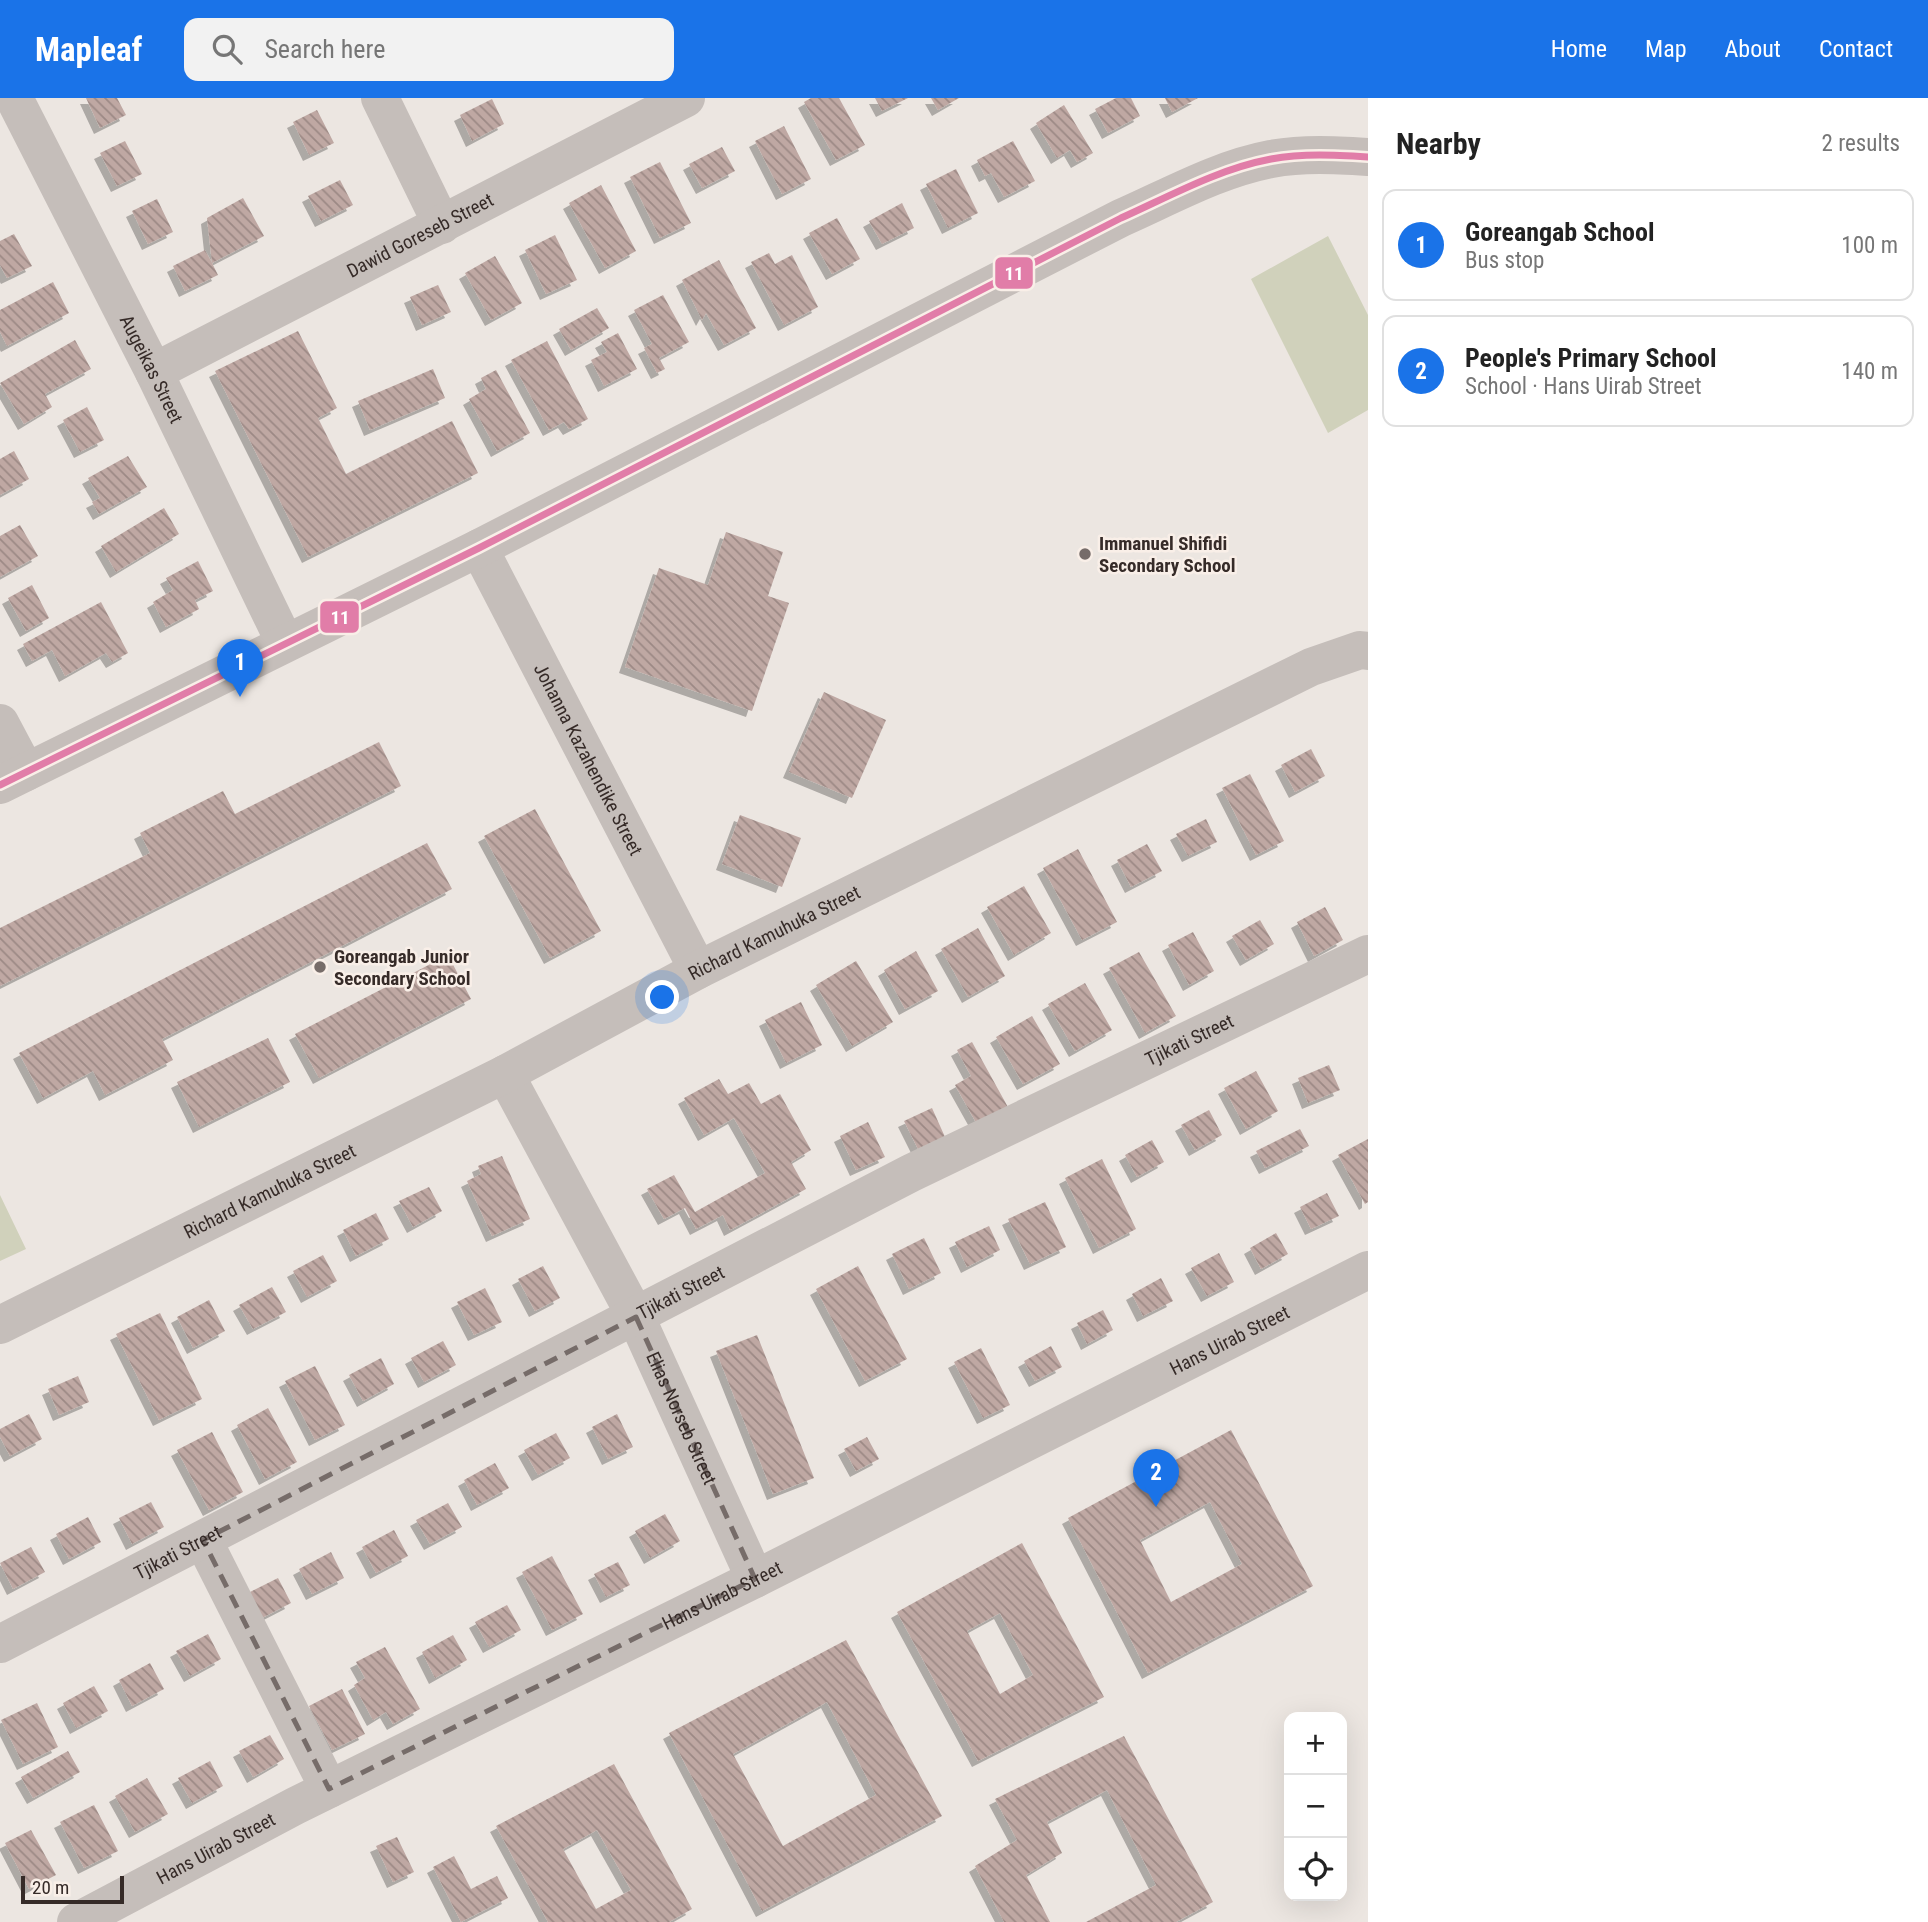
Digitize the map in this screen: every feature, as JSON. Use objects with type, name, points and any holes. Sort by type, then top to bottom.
[{"type":"street","name":"Augeikas Street","points":[[14,98],[154,372],[285,643]]},
{"type":"street","points":[[380,98],[442,225]]},
{"type":"street","name":"Dawid Goreseb Street","points":[[154,372],[686,98]]},
{"type":"street","points":[[0,723],[13,778],[479,548],[1121,218],[1202,182],[1271,159],[1316,155],[1368,157]]},
{"type":"street","name":"Johanna Kazahendike Street","points":[[479,548],[698,970]]},
{"type":"street","name":"Richard Kamuhuka Street","points":[[0,1325],[505,1074],[698,970],[1311,667],[1360,650],[1368,651]]},
{"type":"street","name":"Tjikati Street","points":[[0,1644],[911,1173],[1368,954]]},
{"type":"street","name":"Elias Norseb Street","points":[[505,1074],[636,1317],[755,1579]]},
{"type":"street","name":"Hans Uirab Street","points":[[83,1920],[330,1789],[755,1579],[1368,1270]]},
{"type":"street","points":[[204,1540],[330,1789]]},
{"type":"highlighted area","points":[[636,1317],[755,1579],[329,1789],[203,1540]]},
{"type":"green space","points":[[1328,236],[1368,315],[1368,410],[1328,433],[1251,279]]},
{"type":"green space","points":[[0,1195],[26,1249],[0,1261]]},
{"type":"building","points":[[86,98],[117,98],[126,115],[100,128]]},
{"type":"building","points":[[811,98],[839,98],[865,145],[836,160],[804,102]]},
{"type":"building","points":[[875,98],[908,98],[882,111]]},
{"type":"building","points":[[931,98],[959,98],[938,110]]},
{"type":"building","points":[[1116,98],[1131,98],[1140,116],[1108,133],[1095,109]]},
{"type":"building","points":[[1165,98],[1198,98],[1172,112]]},
{"type":"building","points":[[492,99],[504,124],[472,141],[460,115]]},
{"type":"building","points":[[1064,105],[1093,153],[1077,162],[1070,150],[1057,158],[1036,123]]},
{"type":"building","points":[[317,110],[334,143],[309,155],[293,122]]},
{"type":"building","points":[[784,126],[811,179],[782,194],[755,141]]},
{"type":"building","points":[[125,141],[142,174],[117,186],[100,153]]},
{"type":"building","points":[[1013,141],[1035,181],[1004,197],[991,173],[985,176],[977,160]]},
{"type":"building","points":[[722,147],[735,171],[702,188],[689,164]]},
{"type":"building","points":[[660,162],[691,223],[660,238],[630,177]]},
{"type":"building","points":[[956,169],[978,213],[948,228],[926,184]]},
{"type":"building","points":[[340,180],[353,205],[321,221],[308,196]]},
{"type":"building","points":[[601,185],[636,251],[605,268],[569,203]]},
{"type":"building","points":[[243,198],[264,236],[212,263],[207,218]]},
{"type":"building","points":[[157,199],[173,232],[148,244],[132,211]]},
{"type":"building","points":[[902,203],[914,228],[882,244],[869,221]]},
{"type":"building","points":[[837,218],[860,259],[832,274],[809,233]]},
{"type":"building","points":[[14,234],[32,266],[7,278],[0,265],[0,241]]},
{"type":"building","points":[[555,235],[577,280],[546,294],[525,250]]},
{"type":"building","points":[[205,250],[218,275],[185,291],[173,266]]},
{"type":"building","points":[[769,253],[775,264],[792,255],[818,307],[784,325],[751,262]]},
{"type":"building","points":[[495,256],[522,303],[491,320],[465,273]]},
{"type":"building","points":[[719,260],[756,328],[724,345],[706,313],[702,320],[682,280]]},
{"type":"building","points":[[53,282],[69,313],[7,346],[0,332],[0,310]]},
{"type":"building","points":[[438,285],[451,312],[422,325],[410,297]]},
{"type":"building","points":[[663,295],[689,342],[659,358],[665,369],[657,373],[644,348],[652,344],[634,310]]},
{"type":"building","points":[[597,308],[609,328],[571,350],[559,329]]},
{"type":"building","points":[[298,331],[337,408],[318,418],[346,474],[452,421],[478,473],[308,557],[215,371]]},
{"type":"building","points":[[618,333],[637,369],[604,386],[591,360],[607,352],[601,342]]},
{"type":"building","points":[[75,340],[91,369],[45,394],[52,407],[24,424],[0,383]]},
{"type":"building","points":[[547,341],[588,419],[569,429],[564,422],[549,430],[511,360]]},
{"type":"building","points":[[433,369],[445,398],[370,430],[358,401]]},
{"type":"building","points":[[496,370],[530,433],[497,451],[469,399],[486,389],[481,378]]},
{"type":"building","points":[[87,407],[104,440],[80,452],[63,420]]},
{"type":"building","points":[[14,451],[29,479],[0,495],[0,459]]},
{"type":"building","points":[[128,456],[147,487],[99,514],[92,502],[100,498],[88,478]]},
{"type":"building","points":[[164,508],[179,534],[116,572],[101,546]]},
{"type":"building","points":[[20,525],[38,556],[0,577],[0,536]]},
{"type":"building","points":[[726,532],[783,552],[768,596],[789,603],[752,711],[625,667],[659,568],[708,585]]},
{"type":"building","points":[[198,561],[213,591],[195,600],[199,609],[166,627],[153,602],[173,590],[166,578]]},
{"type":"building","points":[[32,585],[49,618],[26,631],[8,598]]},
{"type":"building","points":[[101,602],[128,653],[112,662],[106,653],[65,676],[52,650],[32,661],[23,644]]},
{"type":"building","points":[[824,692],[886,720],[852,798],[789,772]]},
{"type":"building","points":[[379,742],[401,786],[0,986],[0,928],[150,853],[140,833],[223,791],[235,814]]},
{"type":"building","points":[[1311,749],[1325,776],[1295,792],[1281,765]]},
{"type":"building","points":[[1250,774],[1284,841],[1256,855],[1222,788]]},
{"type":"building","points":[[535,809],[601,931],[550,958],[484,836]]},
{"type":"building","points":[[740,815],[801,838],[782,887],[722,864]]},
{"type":"building","points":[[1206,819],[1217,842],[1188,856],[1176,834]]},
{"type":"building","points":[[427,843],[452,889],[162,1039],[173,1060],[105,1095],[93,1071],[43,1098],[19,1053]]},
{"type":"building","points":[[1147,844],[1162,871],[1131,887],[1117,860]]},
{"type":"building","points":[[1078,849],[1117,922],[1082,940],[1043,868]]},
{"type":"building","points":[[1024,886],[1051,933],[1014,955],[987,907]]},
{"type":"building","points":[[1325,907],[1343,940],[1314,956],[1297,922]]},
{"type":"building","points":[[1260,920],[1274,944],[1246,960],[1232,936]]},
{"type":"building","points":[[978,928],[1005,976],[968,997],[941,949]]},
{"type":"building","points":[[1193,932],[1214,971],[1189,985],[1168,945]]},
{"type":"building","points":[[916,951],[938,991],[905,1009],[884,970]]},
{"type":"building","points":[[1139,952],[1176,1016],[1145,1033],[1109,968]]},
{"type":"building","points":[[448,955],[471,999],[319,1078],[295,1034]]},
{"type":"building","points":[[856,961],[893,1022],[852,1046],[816,985]]},
{"type":"building","points":[[1085,983],[1112,1030],[1075,1051],[1048,1004]]},
{"type":"building","points":[[801,1002],[822,1045],[786,1063],[765,1020]]},
{"type":"building","points":[[1032,1016],[1060,1064],[1023,1084],[996,1037]]},
{"type":"building","points":[[268,1038],[290,1082],[199,1127],[177,1082]]},
{"type":"building","points":[[972,1042],[1009,1109],[978,1126],[955,1085],[971,1076],[957,1050]]},
{"type":"building","points":[[1329,1065],[1340,1090],[1308,1103],[1298,1078]]},
{"type":"building","points":[[1256,1071],[1278,1111],[1246,1129],[1224,1088]]},
{"type":"building","points":[[719,1079],[728,1094],[749,1083],[761,1104],[780,1094],[811,1150],[791,1162],[806,1189],[730,1230],[723,1215],[696,1229],[685,1208],[664,1219],[647,1189],[674,1175],[695,1212],[765,1173],[734,1118],[704,1135],[684,1098]]},
{"type":"building","points":[[932,1108],[945,1137],[918,1149],[904,1121]]},
{"type":"building","points":[[1209,1110],[1222,1135],[1195,1150],[1181,1125]]},
{"type":"building","points":[[868,1122],[885,1157],[856,1170],[840,1136]]},
{"type":"building","points":[[1300,1129],[1309,1146],[1265,1168],[1256,1151]]},
{"type":"building","points":[[1368,1139],[1368,1202],[1365,1204],[1338,1155]]},
{"type":"building","points":[[1152,1140],[1164,1162],[1137,1177],[1125,1155]]},
{"type":"building","points":[[502,1156],[530,1219],[492,1236],[467,1181],[481,1174],[478,1166]]},
{"type":"building","points":[[1102,1159],[1136,1229],[1099,1248],[1065,1178]]},
{"type":"building","points":[[429,1187],[442,1211],[413,1227],[399,1201]]},
{"type":"building","points":[[1327,1193],[1339,1216],[1311,1229],[1300,1207]]},
{"type":"building","points":[[1045,1202],[1066,1247],[1030,1264],[1008,1219]]},
{"type":"building","points":[[376,1213],[389,1239],[356,1256],[343,1230]]},
{"type":"building","points":[[989,1226],[1000,1250],[967,1267],[955,1242]]},
{"type":"building","points":[[1276,1233],[1288,1254],[1261,1269],[1250,1248]]},
{"type":"building","points":[[924,1238],[941,1273],[909,1289],[892,1254]]},
{"type":"building","points":[[1219,1253],[1234,1282],[1207,1296],[1191,1268]]},
{"type":"building","points":[[323,1255],[337,1281],[307,1297],[293,1271]]},
{"type":"building","points":[[543,1266],[560,1298],[535,1311],[518,1279]]},
{"type":"building","points":[[858,1266],[907,1359],[865,1381],[816,1289]]},
{"type":"building","points":[[1161,1278],[1173,1301],[1143,1316],[1132,1294]]},
{"type":"building","points":[[272,1287],[286,1312],[253,1329],[239,1305]]},
{"type":"building","points":[[485,1288],[502,1322],[474,1335],[457,1302]]},
{"type":"building","points":[[209,1300],[225,1331],[193,1348],[177,1317]]},
{"type":"building","points":[[1103,1310],[1113,1330],[1087,1344],[1077,1323]]},
{"type":"building","points":[[160,1313],[202,1399],[159,1420],[116,1334]]},
{"type":"building","points":[[757,1335],[814,1478],[773,1494],[716,1351]]},
{"type":"building","points":[[443,1341],[456,1365],[424,1382],[411,1358]]},
{"type":"building","points":[[1051,1346],[1062,1367],[1035,1381],[1024,1361]]},
{"type":"building","points":[[981,1348],[1010,1405],[983,1418],[954,1362]]},
{"type":"building","points":[[381,1358],[394,1384],[363,1401],[349,1375]]},
{"type":"building","points":[[315,1366],[345,1425],[315,1440],[285,1381]]},
{"type":"building","points":[[78,1376],[89,1402],[59,1415],[48,1389]]},
{"type":"building","points":[[268,1408],[297,1462],[265,1479],[237,1425]]},
{"type":"building","points":[[29,1414],[42,1439],[10,1456],[0,1437],[0,1429]]},
{"type":"building","points":[[617,1414],[633,1447],[608,1459],[592,1427]]},
{"type":"building","points":[[1231,1430],[1313,1586],[1148,1673],[1068,1518]],"holes":[[[1210,1502],[1242,1564],[1171,1602],[1140,1540]]]},
{"type":"building","points":[[212,1432],[243,1492],[209,1510],[177,1450]]},
{"type":"building","points":[[556,1433],[570,1458],[538,1475],[524,1450]]},
{"type":"building","points":[[867,1437],[879,1459],[856,1471],[844,1449]]},
{"type":"building","points":[[495,1463],[509,1488],[477,1505],[464,1480]]},
{"type":"building","points":[[151,1502],[164,1527],[132,1544],[119,1518]]},
{"type":"building","points":[[448,1503],[462,1527],[430,1544],[416,1520]]},
{"type":"building","points":[[665,1514],[680,1541],[650,1558],[635,1531]]},
{"type":"building","points":[[88,1517],[101,1542],[69,1559],[56,1534]]},
{"type":"building","points":[[394,1530],[408,1556],[376,1573],[362,1547]]},
{"type":"building","points":[[1022,1543],[1104,1697],[978,1761],[897,1612]],"holes":[[[1000,1613],[1033,1675],[1000,1694],[967,1631]]]},
{"type":"building","points":[[31,1547],[45,1572],[13,1589],[0,1563]]},
{"type":"building","points":[[331,1552],[344,1578],[312,1594],[299,1569]]},
{"type":"building","points":[[552,1556],[583,1614],[552,1630],[522,1572]]},
{"type":"building","points":[[618,1562],[630,1585],[606,1597],[594,1574]]},
{"type":"building","points":[[278,1578],[291,1603],[260,1619],[246,1594]]},
{"type":"building","points":[[507,1605],[521,1630],[489,1647],[475,1622]]},
{"type":"building","points":[[208,1634],[221,1659],[190,1676],[176,1651]]},
{"type":"building","points":[[453,1635],[467,1660],[435,1678],[422,1652]]},
{"type":"building","points":[[846,1640],[942,1816],[762,1911],[669,1733]],"holes":[[[827,1702],[876,1795],[783,1846],[733,1754]]]},
{"type":"building","points":[[385,1647],[420,1709],[393,1724],[386,1712],[373,1720],[354,1685],[365,1678],[356,1662]]},
{"type":"building","points":[[150,1663],[164,1689],[132,1706],[119,1680]]},
{"type":"building","points":[[94,1686],[108,1711],[76,1728],[63,1703]]},
{"type":"building","points":[[342,1689],[365,1734],[332,1750],[309,1706]]},
{"type":"building","points":[[37,1703],[58,1747],[23,1764],[1,1720]]},
{"type":"building","points":[[270,1735],[284,1759],[253,1777],[239,1751]]},
{"type":"building","points":[[1124,1736],[1213,1902],[1176,1922],[1086,1922],[1156,1885],[1107,1790],[1047,1822],[1062,1853],[1026,1875],[1050,1922],[1004,1922],[975,1866],[1017,1840],[995,1799]]},
{"type":"building","points":[[68,1751],[80,1772],[33,1798],[21,1777]]},
{"type":"building","points":[[210,1761],[223,1786],[192,1803],[178,1778]]},
{"type":"building","points":[[614,1764],[692,1909],[669,1922],[548,1922],[496,1826]],"holes":[[[597,1830],[631,1890],[596,1909],[563,1849]]]},
{"type":"building","points":[[147,1778],[168,1814],[135,1832],[115,1796]]},
{"type":"building","points":[[94,1805],[118,1851],[84,1868],[60,1822]]},
{"type":"building","points":[[31,1830],[56,1875],[29,1889],[5,1843]]},
{"type":"building","points":[[397,1837],[414,1872],[393,1882],[376,1846]]},
{"type":"building","points":[[454,1856],[471,1889],[497,1876],[508,1898],[461,1922],[433,1867]]},
{"type":"transit line","name":"11","points":[[0,785],[479,548],[1176,192],[1232,169],[1271,159],[1307,155],[1368,157]]},
{"type":"place","name":"Immanuel Shifidi Secondary School","points":[[1085,554]]},
{"type":"place","name":"Goreangab School","points":[[240,697]]},
{"type":"place","name":"Goreangab Junior Secondary School","points":[[320,967]]},
{"type":"place","name":"People's Primary School","points":[[1156,1507]]}]
